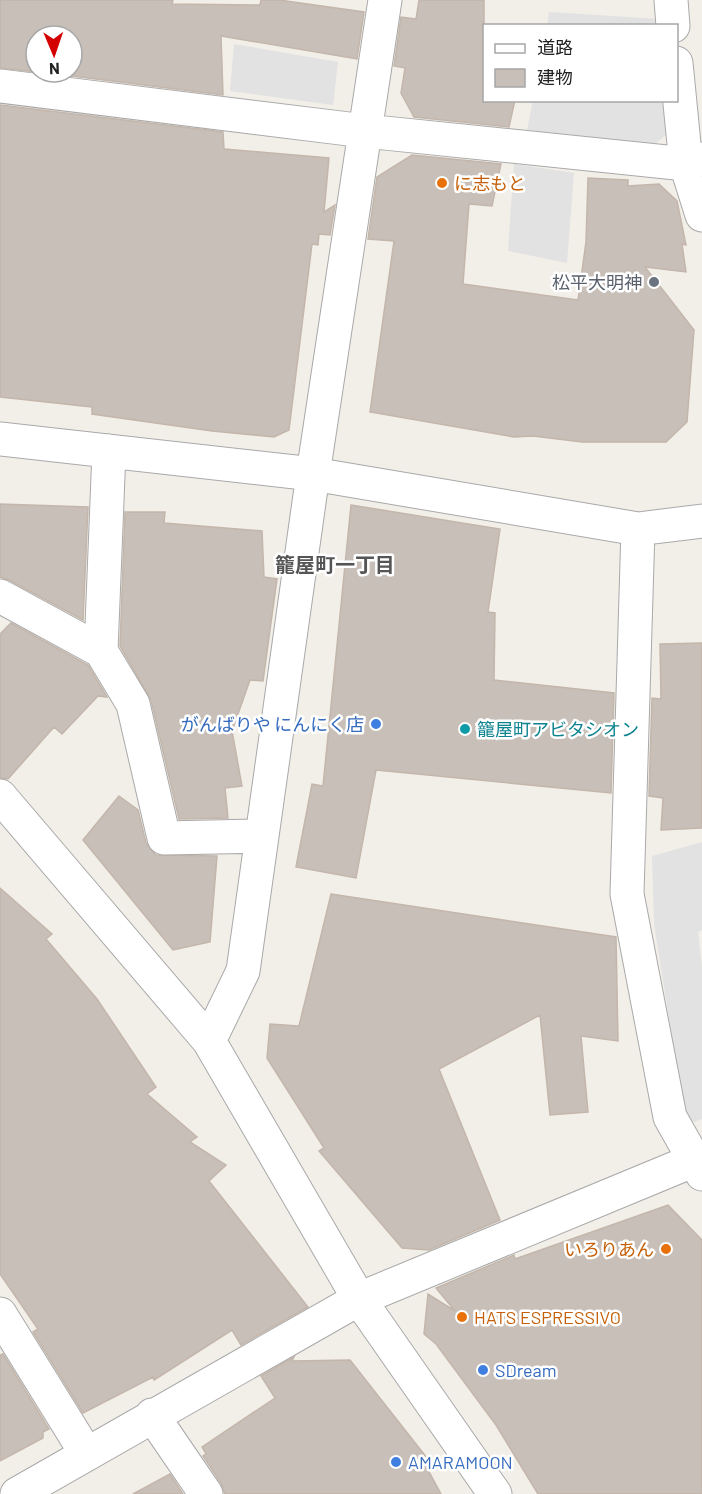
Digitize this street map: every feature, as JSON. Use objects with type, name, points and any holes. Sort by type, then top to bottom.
[{"type":"street","points":[[209,1041],[243,970],[312,474],[385,0]]},
{"type":"street","points":[[671,0],[673,24]]},
{"type":"street","points":[[678,74],[702,215]]},
{"type":"street","points":[[0,86],[365,130],[694,161]]},
{"type":"street","points":[[0,439],[312,474],[638,529],[702,521]]},
{"type":"street","points":[[101,651],[109,451]]},
{"type":"street","points":[[17,1494],[359,1299],[700,1164],[669,1117],[627,894],[638,529]]},
{"type":"street","points":[[0,596],[101,651],[133,704],[164,838],[262,836]]},
{"type":"street","points":[[0,796],[209,1041],[359,1299],[495,1494]]},
{"type":"street","points":[[0,1314],[86,1453]]},
{"type":"street","points":[[152,1415],[206,1494]]},
{"type":"shaded area","points":[[549,12],[660,19],[661,24],[547,24]]},
{"type":"shaded area","points":[[234,44],[338,62],[333,105],[230,91]]},
{"type":"shaded area","points":[[533,102],[669,102],[673,129],[655,144],[527,130]]},
{"type":"shaded area","points":[[514,164],[574,173],[567,263],[508,251]]},
{"type":"shaded area","points":[[702,842],[702,930],[698,932],[702,967],[702,1119],[686,1125],[654,924],[652,856]]},
{"type":"building","points":[[0,0],[173,0],[172,4],[260,5],[261,0],[279,0],[364,12],[357,59],[221,36],[223,95],[84,78],[84,24],[24,24],[24,71],[0,68]]},
{"type":"building","points":[[419,0],[484,0],[483,102],[515,102],[509,127],[414,117],[401,93],[405,68],[394,66],[401,17],[416,19]]},
{"type":"building","points":[[0,105],[223,132],[224,149],[329,158],[324,212],[335,205],[330,235],[319,234],[318,245],[312,244],[289,430],[274,437],[212,431],[92,414],[92,407],[0,397]]},
{"type":"building","points":[[412,155],[501,164],[492,206],[469,204],[463,284],[578,300],[586,242],[588,178],[628,180],[628,186],[659,184],[677,201],[686,245],[682,244],[686,272],[645,267],[694,330],[687,422],[666,442],[582,442],[533,436],[514,437],[370,412],[394,241],[368,239],[377,177]]},
{"type":"building","points":[[0,504],[88,507],[83,620],[0,577]]},
{"type":"building","points":[[351,505],[500,529],[488,612],[495,613],[494,680],[614,693],[611,793],[376,770],[356,878],[296,867],[312,784],[323,786]]},
{"type":"building","points":[[125,512],[165,512],[164,523],[262,531],[264,577],[277,579],[263,681],[250,680],[232,731],[242,786],[225,788],[228,818],[179,819],[151,700],[120,646]]},
{"type":"building","points":[[11,623],[88,665],[107,697],[98,696],[62,734],[54,727],[8,779],[0,778],[0,634]]},
{"type":"building","points":[[702,643],[702,828],[661,830],[663,798],[649,796],[652,698],[661,699],[660,644]]},
{"type":"building","points":[[119,796],[138,810],[146,843],[156,855],[217,856],[210,942],[173,950],[83,840]]},
{"type":"building","points":[[0,888],[52,934],[46,939],[97,999],[156,1087],[147,1094],[197,1137],[190,1142],[226,1165],[209,1181],[308,1307],[241,1345],[232,1330],[154,1380],[153,1377],[83,1413],[33,1332],[38,1329],[0,1274]]},
{"type":"building","points":[[331,894],[616,937],[618,1041],[581,1036],[588,1112],[550,1115],[540,1015],[439,1069],[500,1220],[429,1250],[402,1248],[319,1151],[324,1148],[267,1058],[270,1024],[299,1026]]},
{"type":"building","points":[[668,1205],[702,1240],[702,1494],[538,1494],[496,1425],[436,1344],[424,1334],[428,1294],[455,1311],[436,1288],[514,1255],[515,1259]]},
{"type":"building","points":[[3,1354],[49,1429],[43,1432],[43,1438],[0,1461],[0,1355]]},
{"type":"building","points":[[294,1357],[292,1361],[350,1360],[431,1463],[426,1466],[441,1494],[225,1494],[221,1483],[203,1456],[206,1454],[202,1447],[275,1398],[261,1376]]},
{"type":"building","points":[[170,1474],[183,1494],[133,1494]]},
{"type":"place","name":"に志もと","points":[[442,183]]},
{"type":"place","name":"松平大明神","points":[[654,282]]},
{"type":"place","name":"がんばりや にんにく店","points":[[376,724]]},
{"type":"place","name":"籠屋町アビタシオン","points":[[465,729]]},
{"type":"place","name":"いろりあん","points":[[666,1249]]},
{"type":"place","name":"HATS ESPRESSIVO","points":[[462,1317]]},
{"type":"place","name":"SDream","points":[[483,1370]]},
{"type":"place","name":"AMARAMOON","points":[[396,1462]]},
{"type":"district","name":"籠屋町一丁目","points":[[335,564]]}]
